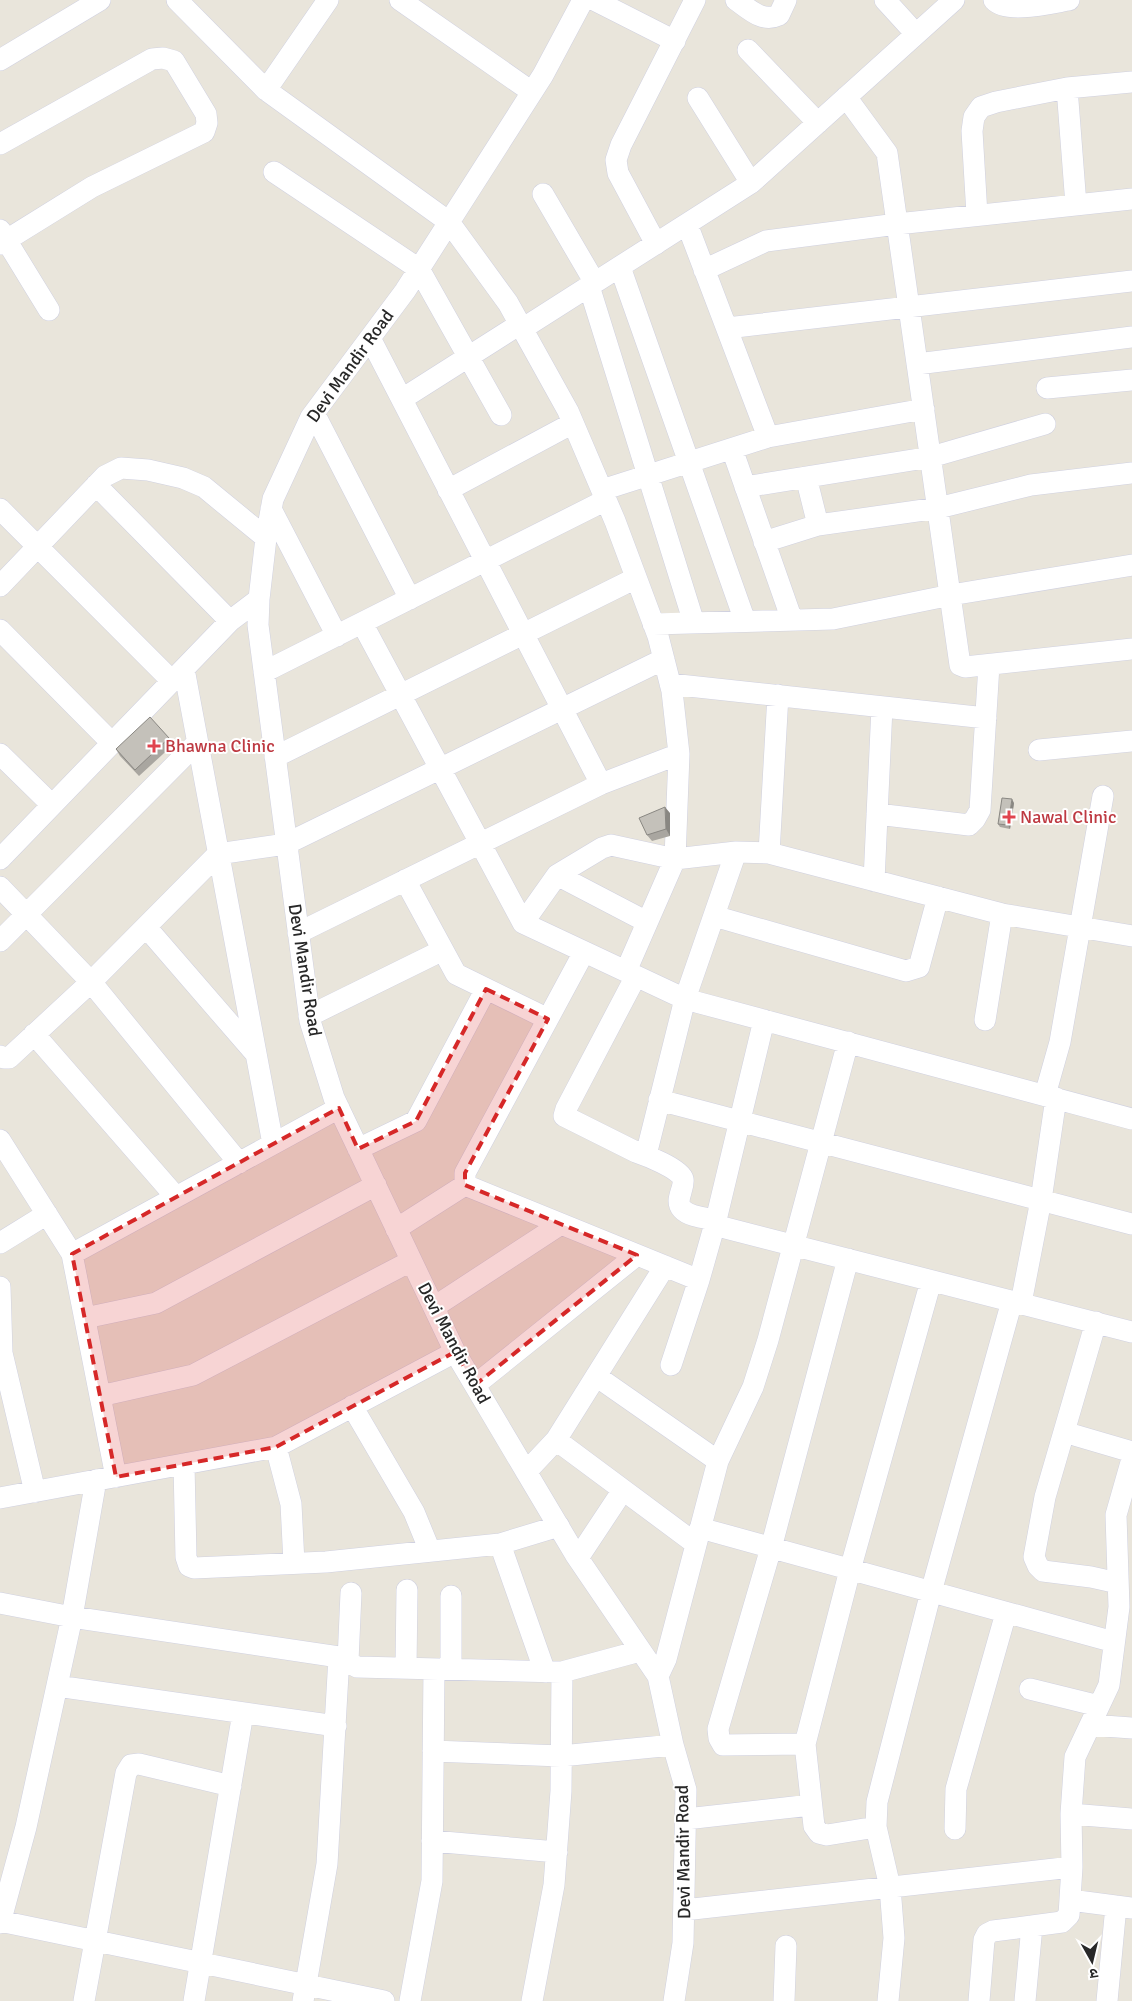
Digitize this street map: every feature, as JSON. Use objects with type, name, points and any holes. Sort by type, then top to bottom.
[{"type":"street","points":[[177,0],[266,90],[449,222],[508,303],[573,423],[604,495],[653,624],[670,684],[679,754],[675,859],[647,922],[631,974],[564,1116],[681,1174],[683,1180],[678,1203],[680,1208],[686,1213],[793,1246],[1132,1332]]},
{"type":"street","points":[[266,90],[328,0]]},
{"type":"street","points":[[400,0],[532,92]]},
{"type":"street","name":"Devi Mandir Road","points":[[583,0],[532,92],[419,269],[314,413],[273,499],[266,538],[258,624],[309,1016],[339,1108],[455,1352],[578,1558],[658,1676],[673,1745],[686,1790],[683,1943],[674,2001]]},
{"type":"street","points":[[594,0],[675,41]]},
{"type":"street","points":[[656,244],[618,173],[616,160],[621,145],[695,0]]},
{"type":"street","points":[[736,0],[759,16],[766,18],[778,15],[786,0]]},
{"type":"street","points":[[885,0],[916,34]]},
{"type":"street","points":[[402,399],[620,267],[751,183],[954,0]]},
{"type":"street","points":[[994,0],[998,4],[1008,7],[1069,0]]},
{"type":"street","points":[[0,60],[95,1]]},
{"type":"street","points":[[748,50],[818,123]]},
{"type":"street","points":[[0,144],[152,59],[163,58],[174,61],[206,114],[204,132],[92,187],[2,238],[49,310]]},
{"type":"street","points":[[977,215],[972,131],[974,117],[981,107],[996,102],[1068,88],[1132,82]]},
{"type":"street","points":[[1068,88],[1076,205]]},
{"type":"street","points":[[846,97],[887,153],[960,665],[965,667],[989,665],[1132,650]]},
{"type":"street","points":[[698,98],[751,183]]},
{"type":"street","points":[[274,172],[419,269],[501,415]]},
{"type":"street","points":[[543,194],[592,284],[694,623]]},
{"type":"street","points":[[704,270],[766,242],[897,224],[1132,199]]},
{"type":"street","points":[[687,224],[768,437]]},
{"type":"street","points":[[620,267],[746,621]]},
{"type":"street","points":[[726,328],[1132,281]]},
{"type":"street","points":[[917,364],[1132,337]]},
{"type":"street","points":[[370,338],[601,784]]},
{"type":"street","points":[[1047,388],[1132,380]]},
{"type":"street","points":[[264,672],[485,561],[604,495],[648,475],[768,437],[924,409]]},
{"type":"street","points":[[314,413],[410,599]]},
{"type":"street","points":[[448,490],[573,423]]},
{"type":"street","points":[[745,487],[931,457],[1045,424]]},
{"type":"street","points":[[732,448],[792,620]]},
{"type":"street","points":[[0,586],[105,476],[121,468],[148,470],[183,478],[204,487],[266,538]]},
{"type":"street","points":[[764,542],[818,526],[938,508],[1031,485],[1132,472]]},
{"type":"street","points":[[806,477],[818,526]]},
{"type":"street","points":[[96,485],[230,621]]},
{"type":"street","points":[[0,509],[38,547],[178,675],[197,743],[274,1144]]},
{"type":"street","points":[[271,509],[336,636]]},
{"type":"street","points":[[653,624],[833,619],[951,595],[1132,565]]},
{"type":"street","points":[[275,757],[636,578]]},
{"type":"street","points":[[0,859],[230,621],[259,599]]},
{"type":"street","points":[[362,623],[523,923],[685,999],[1132,1118]]},
{"type":"street","points":[[0,630],[112,743]]},
{"type":"street","points":[[0,1056],[9,1058],[91,982],[218,854],[286,844],[664,659]]},
{"type":"street","points":[[877,814],[969,825],[976,819],[980,810],[989,665]]},
{"type":"street","points":[[670,684],[986,718]]},
{"type":"street","points":[[770,853],[778,696]]},
{"type":"street","points":[[874,881],[882,707]]},
{"type":"street","points":[[1039,750],[1132,741]]},
{"type":"street","points":[[0,941],[197,743]]},
{"type":"street","points":[[0,754],[52,805]]},
{"type":"street","points":[[298,933],[601,784],[679,754]]},
{"type":"street","points":[[888,2001],[894,1938],[890,1887],[876,1827],[877,1802],[931,1592],[1016,1302],[1041,1200],[1051,1097],[1103,796]]},
{"type":"street","points":[[523,923],[557,875],[602,848],[611,845],[675,859],[736,852],[770,853],[1002,914],[1132,936]]},
{"type":"street","points":[[646,1155],[685,999],[736,852]]},
{"type":"street","points":[[557,875],[647,922]]},
{"type":"street","points":[[405,880],[456,974],[548,1019]]},
{"type":"street","points":[[0,887],[91,982],[239,1163]]},
{"type":"street","points":[[714,916],[906,971],[919,966],[938,897]]},
{"type":"street","points":[[985,1020],[1002,914]]},
{"type":"street","points":[[146,927],[256,1054]]},
{"type":"street","points":[[309,1016],[443,950]]},
{"type":"street","points":[[465,1185],[464,1173],[584,952]]},
{"type":"street","points":[[358,1149],[416,1121],[486,989]]},
{"type":"street","points":[[671,1364],[699,1280],[715,1223],[764,1020]]},
{"type":"street","points":[[34,1034],[176,1197]]},
{"type":"street","points":[[658,1676],[666,1659],[718,1461],[753,1387],[768,1340],[848,1042]]},
{"type":"street","points":[[659,1100],[1132,1224]]},
{"type":"street","points":[[72,1254],[339,1108]]},
{"type":"street","points":[[0,1140],[72,1254],[100,1396],[106,1478],[72,1616],[26,1827],[0,1922],[202,1963],[304,1993],[384,2001]]},
{"type":"street","points":[[465,1185],[699,1280]]},
{"type":"street","points":[[396,1229],[465,1185]]},
{"type":"street","points":[[85,1318],[156,1303],[376,1186]]},
{"type":"street","points":[[0,1243],[47,1214]]},
{"type":"street","points":[[434,1307],[561,1224]]},
{"type":"street","points":[[474,1385],[637,1255]]},
{"type":"street","points":[[805,1744],[723,1745],[719,1738],[718,1729],[771,1548],[848,1259]]},
{"type":"street","points":[[100,1396],[193,1375],[412,1261]]},
{"type":"street","points":[[526,1472],[556,1440],[665,1266]]},
{"type":"street","points":[[876,1827],[827,1835],[819,1833],[814,1826],[805,1744],[850,1570],[931,1280]]},
{"type":"street","points":[[0,1287],[2,1353],[35,1492]]},
{"type":"street","points":[[1096,1322],[1045,1497],[1034,1557],[1038,1566],[1043,1571],[1118,1583]]},
{"type":"street","points":[[0,1498],[276,1447],[455,1352]]},
{"type":"street","points":[[596,1376],[718,1461]]},
{"type":"street","points":[[352,1406],[414,1512],[430,1551]]},
{"type":"street","points":[[1064,1432],[1132,1452]]},
{"type":"street","points":[[556,1440],[623,1490],[698,1536],[771,1548],[1006,1613],[1121,1639]]},
{"type":"street","points":[[276,1447],[291,1504],[294,1563]]},
{"type":"street","points":[[979,2001],[984,1940],[987,1934],[993,1931],[1062,1922],[1069,1915],[1072,1867],[1071,1814],[1075,1757],[1109,1686],[1121,1639],[1118,1583],[1124,1547],[1116,1515],[1132,1459]]},
{"type":"street","points":[[184,1464],[186,1557],[189,1566],[194,1568],[326,1562],[500,1544],[559,1526]]},
{"type":"street","points":[[578,1558],[623,1490]]},
{"type":"street","points":[[500,1544],[553,1672],[561,1756],[561,1791],[554,1885],[532,2001]]},
{"type":"street","points":[[406,1668],[407,1590]]},
{"type":"street","points":[[304,1993],[327,1864],[336,1726],[351,1594]]},
{"type":"street","points":[[410,2001],[432,1881],[433,1751],[451,1596]]},
{"type":"street","points":[[0,1603],[343,1659],[357,1667],[553,1672],[640,1651]]},
{"type":"street","points":[[955,1829],[956,1789],[1006,1613]]},
{"type":"street","points":[[56,1686],[336,1726]]},
{"type":"street","points":[[1030,1689],[1095,1716],[1132,1728]]},
{"type":"street","points":[[194,2001],[244,1713]]},
{"type":"street","points":[[433,1751],[561,1756],[673,1745]]},
{"type":"street","points":[[84,2001],[126,1773],[131,1765],[139,1764],[231,1786]]},
{"type":"street","points":[[686,1819],[811,1805]]},
{"type":"street","points":[[1071,1814],[1132,1819]]},
{"type":"street","points":[[432,1841],[557,1852]]},
{"type":"street","points":[[684,1910],[1072,1867]]},
{"type":"street","points":[[1070,1900],[1124,1907],[1107,2001]]},
{"type":"street","points":[[1025,2001],[1032,1926]]},
{"type":"street","points":[[784,2001],[786,1946]]},
{"type":"highlighted area","points":[[486,989],[548,1019],[465,1173],[465,1185],[637,1255],[475,1385],[455,1352],[276,1447],[116,1477],[72,1254],[339,1108],[358,1149],[416,1121]]},
{"type":"building","points":[[150,717],[169,738],[135,770],[116,749]]},
{"type":"building","points":[[1002,798],[1012,799],[1008,825],[998,824]]},
{"type":"building","points":[[665,807],[666,829],[647,835],[639,818]]},
{"type":"place","name":"Bhawna Clinic","points":[[154,746]]},
{"type":"place","name":"Nawal Clinic","points":[[1009,817]]}]
